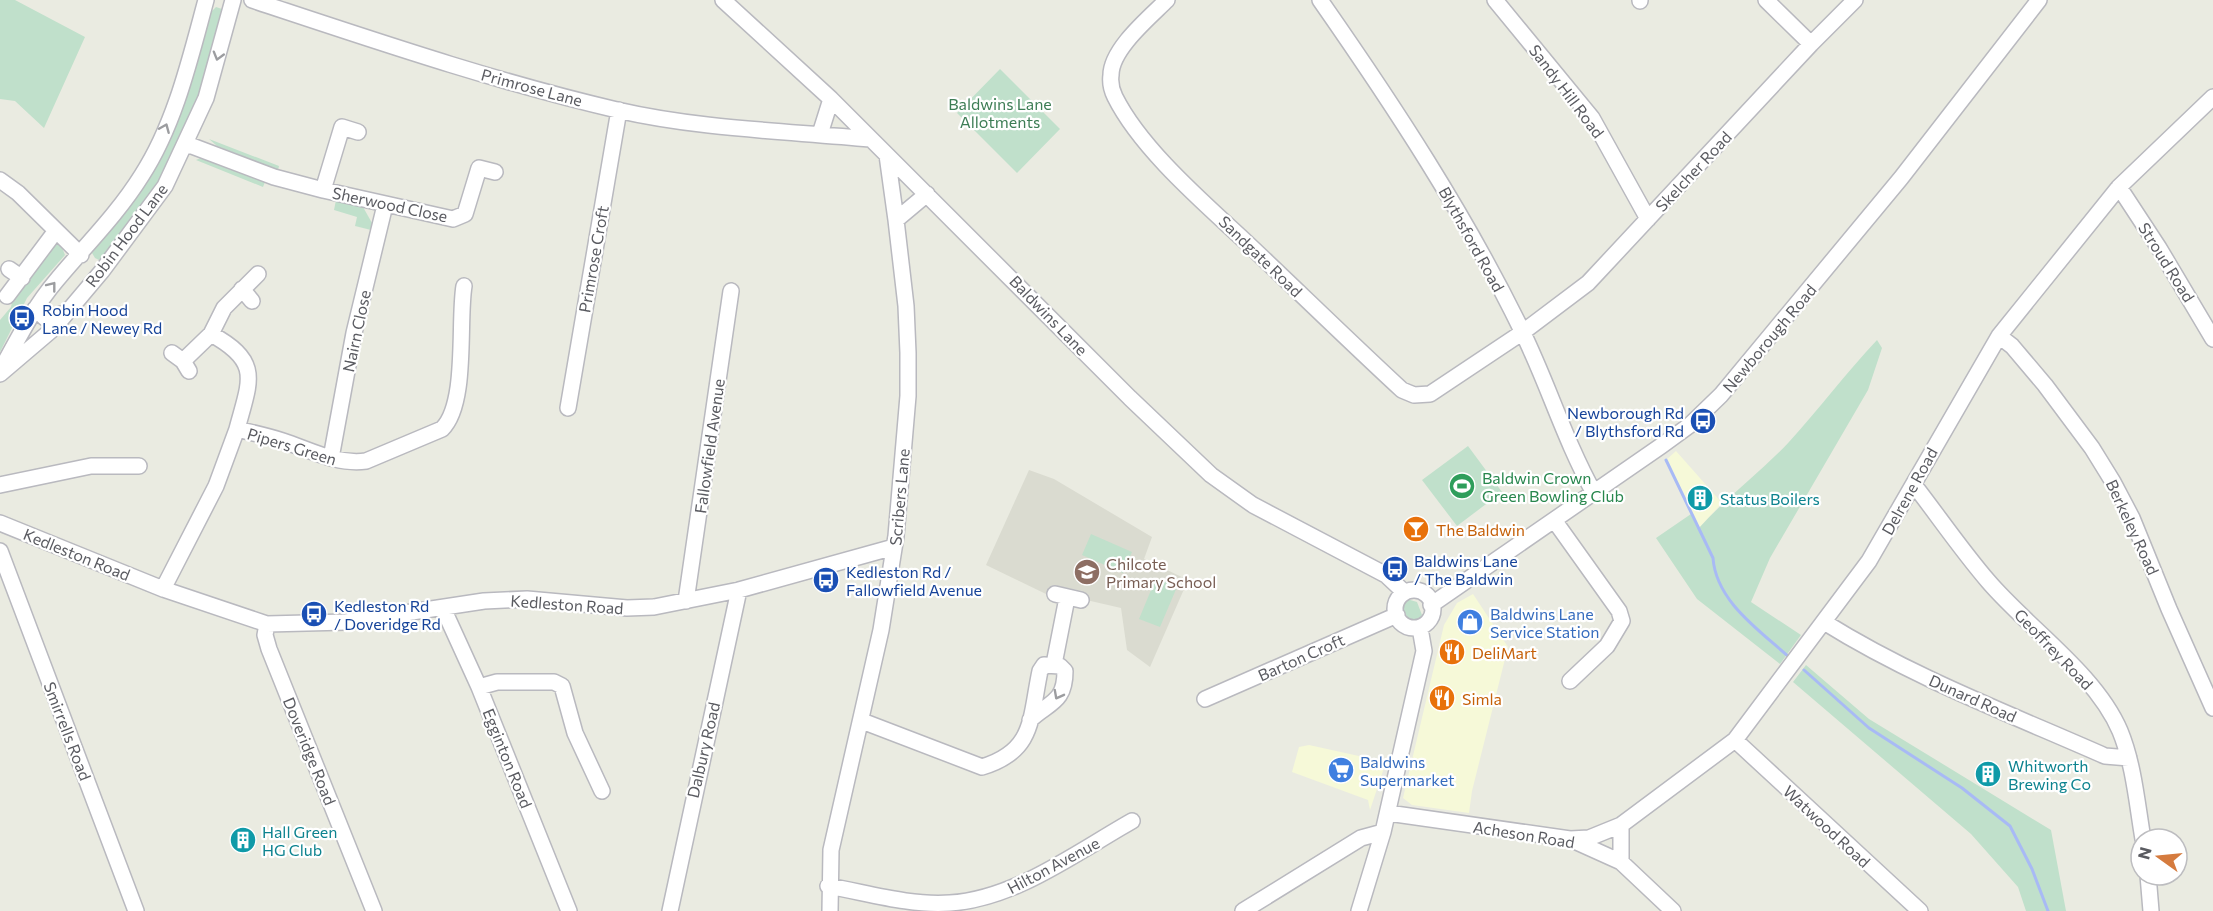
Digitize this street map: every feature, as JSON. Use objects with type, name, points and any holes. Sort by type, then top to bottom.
[{"type":"street","name":"Robin Hood Lane","points":[[0,373],[35,309],[115,215],[148,164],[175,105],[206,0]]},
{"type":"street","name":"Robin Hood Lane","points":[[0,373],[54,328],[165,186],[206,98],[233,0]]},
{"type":"street","name":"Primrose Lane","points":[[252,0],[431,60],[619,110],[710,124],[870,139]]},
{"type":"street","name":"Baldwins Lane","points":[[723,0],[831,99],[1211,475],[1252,505],[1386,575],[1403,591]]},
{"type":"street","name":"Sandgate Road","points":[[1167,0],[1138,29],[1115,57],[1110,78],[1113,95],[1135,127],[1168,167],[1368,359],[1409,394],[1430,394],[1523,332]]},
{"type":"street","name":"Blythsford Road","points":[[1320,0],[1383,90],[1448,193],[1523,332],[1556,416],[1594,494]]},
{"type":"street","name":"Sandy Hill Road","points":[[1495,0],[1592,118],[1648,219]]},
{"type":"street","points":[[1766,0],[1810,44]]},
{"type":"street","name":"Skelcher Road","points":[[1523,332],[1588,283],[1810,44],[1855,0]]},
{"type":"street","name":"Newborough Road","points":[[1431,605],[1594,494],[1690,424],[1742,372],[1901,178],[2038,0]]},
{"type":"street","name":"Delrene Road","points":[[1570,839],[1589,837],[1621,825],[1735,740],[1869,561],[1999,336],[2119,188],[2213,97]]},
{"type":"street","points":[[820,134],[831,99]]},
{"type":"street","name":"Primrose Croft","points":[[568,408],[619,110]]},
{"type":"street","name":"Sherwood Close","points":[[322,190],[342,127],[358,132]]},
{"type":"street","name":"Sherwood Close","points":[[185,146],[192,146],[274,177],[385,205],[453,219],[465,214],[479,168],[495,172]]},
{"type":"street","name":"Scribers Lane","points":[[830,911],[828,886],[831,850],[881,630],[894,547],[907,407],[906,306],[887,155]]},
{"type":"street","points":[[0,180],[18,193],[55,232],[81,255]]},
{"type":"street","name":"Stroud Road","points":[[2119,188],[2159,248],[2213,339]]},
{"type":"street","points":[[896,220],[927,194]]},
{"type":"street","name":"Nairn Close","points":[[331,458],[354,333],[385,205]]},
{"type":"street","points":[[7,296],[55,232]]},
{"type":"street","points":[[9,269],[22,278]]},
{"type":"street","points":[[181,362],[211,334],[224,308],[247,295],[258,274]]},
{"type":"street","name":"Pipers Green","points":[[163,589],[216,486],[237,429],[276,439],[331,458],[356,463],[366,462],[442,429],[453,409],[469,317],[464,286]]},
{"type":"street","name":"Fallowfield Avenue","points":[[686,601],[731,291]]},
{"type":"street","points":[[35,309],[45,318],[66,313]]},
{"type":"street","points":[[211,334],[239,352],[246,364],[248,386],[237,429]]},
{"type":"street","name":"Berkeley Road","points":[[1999,336],[2012,346],[2035,372],[2092,448],[2113,482],[2132,518],[2213,708]]},
{"type":"street","points":[[0,485],[91,466],[139,466]]},
{"type":"street","name":"Geoffrey Road","points":[[1912,487],[1918,490],[1988,581],[2098,694],[2121,732],[2129,758],[2141,827]]},
{"type":"street","points":[[1554,520],[1619,611],[1622,621],[1607,645],[1570,681]]},
{"type":"street","name":"Kedleston Road","points":[[0,523],[163,589],[267,624],[346,622],[484,601],[527,599],[627,608],[654,608],[739,590],[894,547]]},
{"type":"street","name":"Smirrells Road","points":[[0,551],[136,911]]},
{"type":"street","name":"Dalbury Road","points":[[670,911],[680,855],[739,590]]},
{"type":"street","points":[[1403,591],[1421,591],[1431,605],[1431,618],[1420,628],[1405,626],[1397,615],[1396,600],[1403,591]]},
{"type":"street","points":[[1054,664],[1068,597]]},
{"type":"street","name":"Egginton Road","points":[[443,608],[479,687],[569,911]]},
{"type":"street","name":"Barton Croft","points":[[1204,699],[1397,615]]},
{"type":"street","name":"Dunard Road","points":[[1824,622],[1874,653],[1954,690],[2105,756],[2129,758]]},
{"type":"street","name":"Doveridge Road","points":[[267,624],[265,635],[269,649],[374,911]]},
{"type":"street","points":[[1359,911],[1388,813],[1424,651],[1420,628]]},
{"type":"street","points":[[862,721],[982,767],[1001,760],[1017,749],[1030,720],[1040,671],[1044,665],[1054,664],[1065,671],[1060,696],[1055,703],[1040,710],[1030,720]]},
{"type":"street","points":[[479,687],[497,682],[554,682],[562,686],[575,733],[602,790]]},
{"type":"street","name":"Watwood Road","points":[[1735,740],[1920,911]]},
{"type":"street","name":"Acheson Road","points":[[1388,813],[1570,839],[1621,862],[1673,911]]},
{"type":"street","name":"Hilton Avenue","points":[[828,886],[922,902],[950,903],[978,899],[1009,890],[1132,821]]},
{"type":"street","points":[[1621,825],[1621,862]]},
{"type":"street","points":[[1243,911],[1361,838],[1383,832]]},
{"type":"street","points":[[2149,887],[2151,911]]},
{"type":"shaded area","points":[[1676,451],[1722,503],[1698,529],[1666,460]]},
{"type":"shaded area","name":"Chilcote Primary School","points":[[1029,470],[1054,479],[1152,537],[1144,559],[1188,580],[1150,667],[1127,650],[1121,608],[1082,599],[1083,591],[1052,585],[1046,594],[986,565]]},
{"type":"shaded area","points":[[1473,594],[1508,647],[1472,791],[1469,813],[1412,805],[1403,798],[1444,625],[1457,603]]},
{"type":"shaded area","points":[[1309,745],[1386,762],[1370,810],[1368,800],[1292,772],[1299,747]]},
{"type":"green space","points":[[0,0],[15,0],[85,37],[44,128],[15,101],[0,99]]},
{"type":"green space","points":[[216,7],[222,9],[220,32],[214,57],[182,138],[143,207],[99,260],[92,253],[130,203],[209,14]]},
{"type":"green space","name":"Baldwins Lane Allotments","points":[[1000,69],[1060,129],[1017,173],[957,113]]},
{"type":"green space","points":[[209,139],[279,166],[278,170],[217,146]]},
{"type":"green space","points":[[205,156],[265,182],[263,187],[196,160]]},
{"type":"green space","points":[[336,200],[363,207],[372,223],[371,230],[355,226],[357,217],[334,210]]},
{"type":"green space","points":[[55,244],[61,245],[65,255],[27,298],[0,352],[0,320],[11,307],[13,297]]},
{"type":"green space","points":[[1877,340],[1882,348],[1868,390],[1770,558],[1751,602],[1801,635],[1780,664],[1697,599],[1656,538],[1691,514],[1699,528],[1789,442]]},
{"type":"green space","name":"Baldwin Crown Green Bowling Club","points":[[1468,446],[1502,492],[1457,526],[1422,480]]},
{"type":"green space","points":[[1091,534],[1132,552],[1123,573],[1082,555]]},
{"type":"green space","points":[[1156,578],[1177,587],[1160,627],[1139,619]]},
{"type":"green space","points":[[1407,599],[1417,602],[1422,615],[1417,621],[1409,620],[1402,608]]},
{"type":"green space","points":[[1806,665],[1869,719],[2051,830],[2066,911],[2026,911],[2018,887],[1971,834],[1793,682]]},
{"type":"waterway","points":[[1666,460],[1713,558],[1716,573],[1730,601],[1741,614],[1789,657]]},
{"type":"waterway","points":[[1804,670],[1869,728],[1962,788],[2010,826],[2032,869],[2048,911]]},
{"type":"place","name":"Robin Hood Lane / Newey Rd","points":[[22,318]]},
{"type":"place","name":"Newborough Rd / Blythsford Rd","points":[[1703,421]]},
{"type":"place","name":"Baldwin Crown Green Bowling Club","points":[[1462,486]]},
{"type":"place","name":"Status Boilers","points":[[1700,498]]},
{"type":"place","name":"The Baldwin","points":[[1416,529]]},
{"type":"place","name":"Baldwins Lane / The Baldwin","points":[[1395,569]]},
{"type":"place","name":"Chilcote Primary School","points":[[1087,572]]},
{"type":"place","name":"Kedleston Rd / Fallowfield Avenue","points":[[826,580]]},
{"type":"place","name":"Kedleston Rd / Doveridge Rd","points":[[314,614]]},
{"type":"place","name":"Baldwins Lane Service Station","points":[[1470,622]]},
{"type":"place","name":"DeliMart","points":[[1452,652]]},
{"type":"place","name":"Simla","points":[[1442,698]]},
{"type":"place","name":"Baldwins Supermarket","points":[[1341,770]]},
{"type":"place","name":"Whitworth Brewing Co","points":[[1988,774]]},
{"type":"place","name":"Hall Green HG Club","points":[[243,840]]}]
